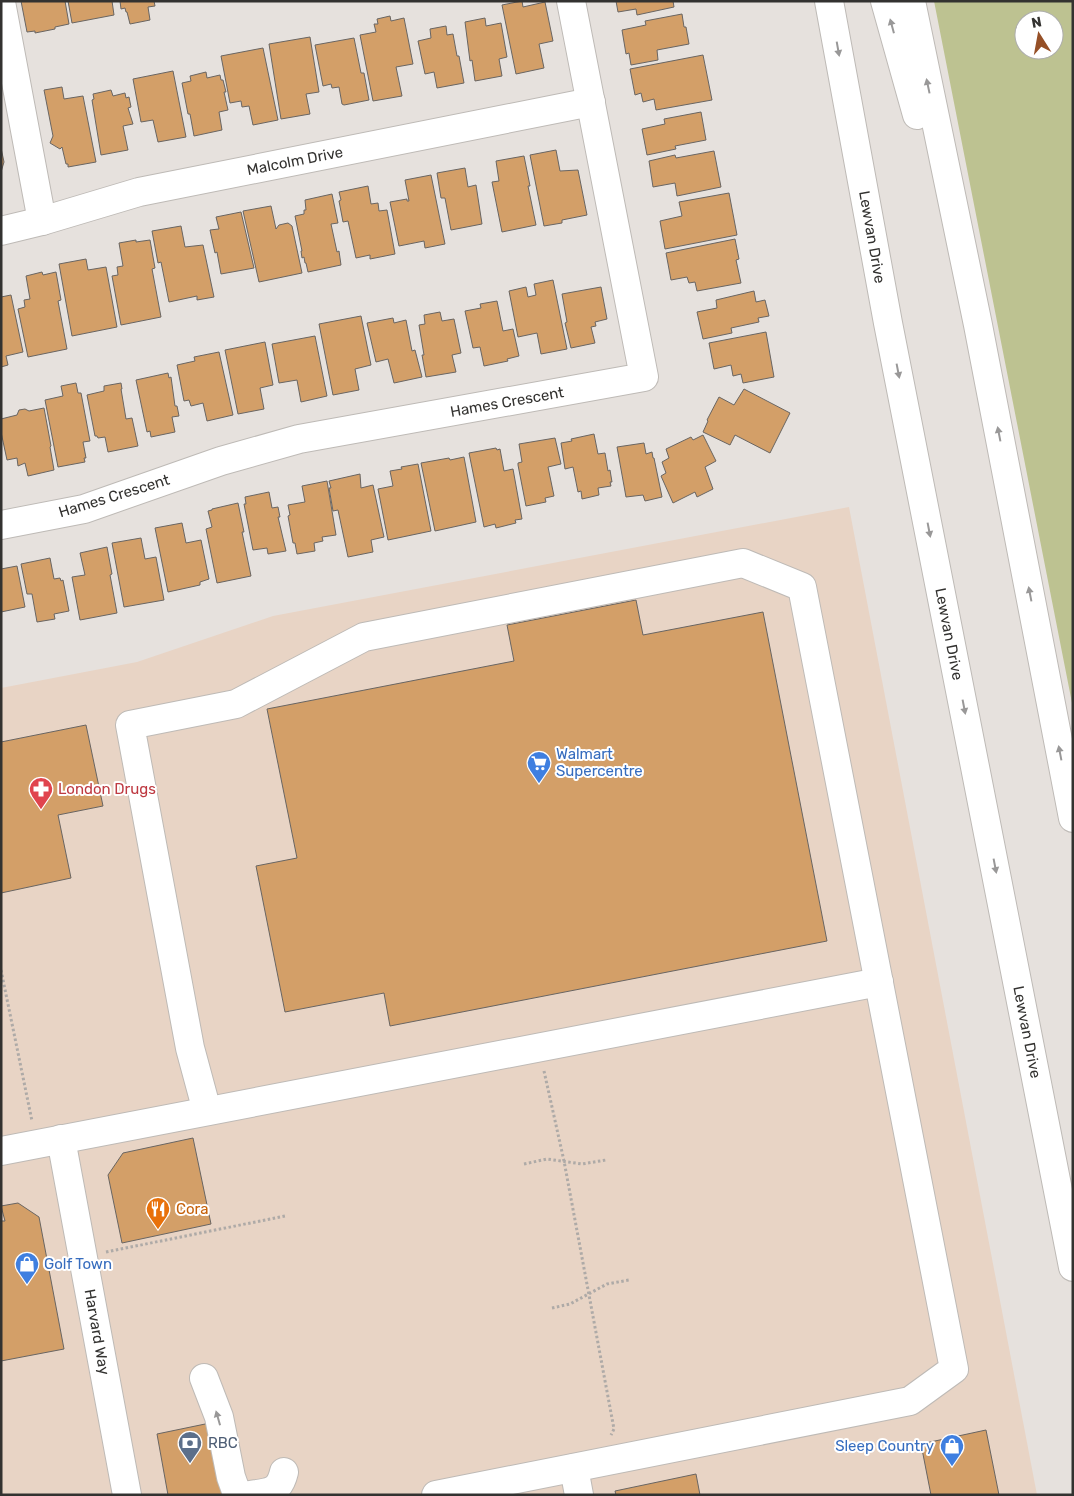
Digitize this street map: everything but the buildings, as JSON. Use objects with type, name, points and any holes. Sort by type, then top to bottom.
[{"type":"street","name":"Hames Crescent","points":[[1,526],[84,509],[221,461],[299,440],[644,377],[571,1]]},
{"type":"street","name":"Lewvan Drive","points":[[829,1],[888,323],[1073,1267]]},
{"type":"street","points":[[885,1],[978,325]]},
{"type":"street","points":[[911,1],[978,325],[1073,818]]},
{"type":"street","points":[[1,2],[42,221]]},
{"type":"street","name":"Malcolm Drive","points":[[1,231],[42,221],[139,192],[591,102]]},
{"type":"street","points":[[207,1112],[190,1048],[130,725],[236,704],[364,637],[743,563],[802,587],[954,1369],[910,1401],[436,1495]]},
{"type":"street","points":[[1,1151],[879,982]]},
{"type":"street","points":[[1018,984],[1073,1193]]},
{"type":"street","name":"Harvard Way","points":[[49,1142],[84,1257],[127,1495]]},
{"type":"street","points":[[204,1378],[219,1417],[231,1477],[236,1491],[243,1495]]},
{"type":"street","points":[[574,1468],[579,1495]]},
{"type":"street","points":[[250,1495],[273,1491],[282,1482],[284,1472]]},
{"type":"path","points":[[1,970],[49,1142]]},
{"type":"path","points":[[539,1047],[564,1161],[614,1429],[610,1437],[614,1460]]},
{"type":"path","points":[[524,1164],[547,1159],[582,1164],[606,1160]]},
{"type":"path","points":[[84,1257],[285,1216]]},
{"type":"path","points":[[552,1308],[570,1304],[607,1284],[629,1280]]},
{"type":"shaded area","points":[[849,507],[1037,1495],[1,1495],[1,688],[137,662],[273,616]]},
{"type":"green space","points":[[934,1],[1073,1],[1073,708]]},
{"type":"place","name":"Walmart Supercentre","points":[[539,784]]},
{"type":"place","name":"London Drugs","points":[[41,810]]},
{"type":"place","name":"Cora","points":[[158,1230]]},
{"type":"place","name":"Golf Town","points":[[27,1285]]},
{"type":"place","name":"RBC","points":[[190,1464]]},
{"type":"place","name":"Sleep Country","points":[[952,1467]]}]
